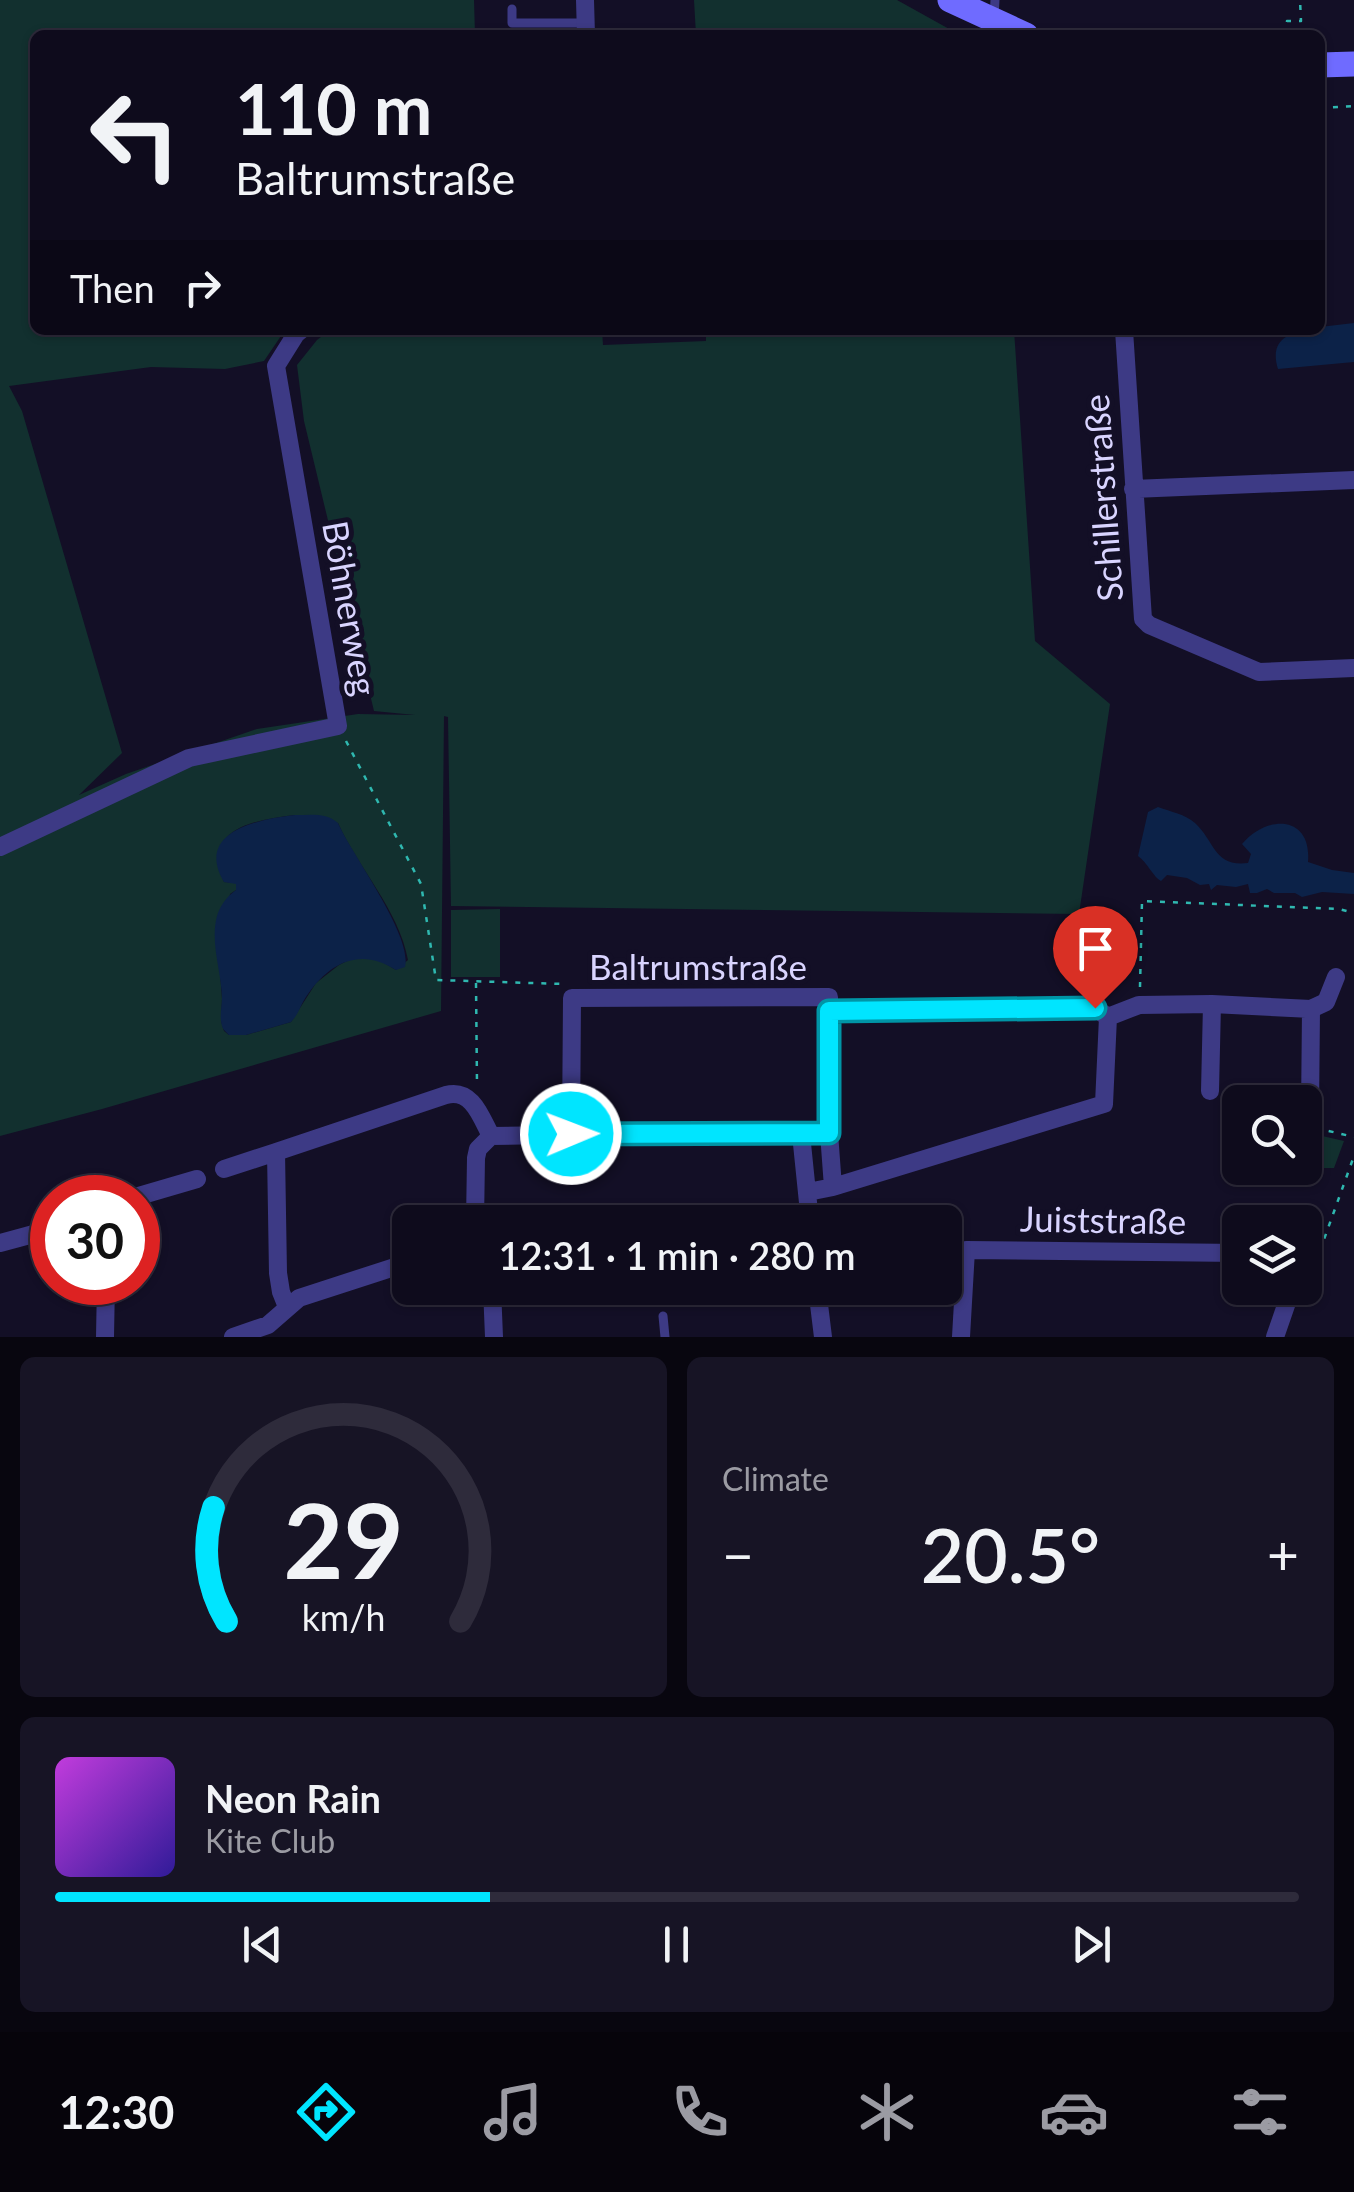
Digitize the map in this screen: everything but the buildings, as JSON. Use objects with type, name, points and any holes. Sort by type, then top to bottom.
[{"type":"street","points":[[585,0],[586,29]]},
{"type":"street","points":[[950,0],[990,9],[1019,30]]},
{"type":"street","points":[[1325,65],[1354,64]]},
{"type":"street","name":"Böhnerweg","points":[[0,847],[189,758],[338,726],[276,366],[295,335]]},
{"type":"street","name":"Schillerstraße","points":[[1124,335],[1143,619],[1260,672],[1354,668]]},
{"type":"street","points":[[1133,489],[1354,480]]},
{"type":"street","points":[[1108,1016],[1140,1005],[1310,1009],[1326,1002],[1336,977]]},
{"type":"street","name":"Baltrumstraße","points":[[571,1134],[572,998],[828,997],[833,1187]]},
{"type":"street","points":[[1210,1091],[1212,1004]]},
{"type":"street","points":[[829,1011],[1095,1008],[1108,1016]]},
{"type":"street","points":[[1310,1009],[1310,1085]]},
{"type":"street","points":[[808,1192],[1104,1104],[1108,1016]]},
{"type":"street","points":[[224,1170],[455,1093],[470,1100],[491,1136]]},
{"type":"street","points":[[475,1205],[476,1158],[491,1136],[829,1133]]},
{"type":"street","points":[[801,1134],[809,1205]]},
{"type":"street","points":[[276,1152],[278,1272],[280,1292],[287,1307]]},
{"type":"street","points":[[160,1190],[197,1179]]},
{"type":"street","points":[[0,1243],[30,1235]]},
{"type":"street","name":"Juiststraße","points":[[962,1337],[966,1250],[1222,1253]]},
{"type":"street","points":[[233,1337],[268,1325],[300,1298],[392,1268]]},
{"type":"street","points":[[106,1305],[106,1337]]},
{"type":"street","points":[[493,1305],[494,1337]]},
{"type":"street","points":[[819,1305],[823,1337]]},
{"type":"street","points":[[1276,1337],[1286,1305]]},
{"type":"lane","points":[[512,9],[512,24],[586,29]]},
{"type":"lane","points":[[664,1316],[666,1337]]},
{"type":"path","points":[[1287,30],[1287,21],[1301,21],[1300,0]]},
{"type":"path","points":[[1325,108],[1354,106]]},
{"type":"path","points":[[338,726],[421,884],[436,980],[565,984],[572,998]]},
{"type":"path","points":[[1140,1005],[1142,901],[1339,909],[1354,913]]},
{"type":"path","points":[[476,982],[477,1110]]},
{"type":"path","points":[[1322,1129],[1354,1136]]},
{"type":"path","points":[[1322,1245],[1354,1156]]},
{"type":"green space","points":[[0,0],[474,0],[475,30],[30,30],[30,335],[282,335],[264,361],[225,369],[151,367],[9,386],[22,411],[122,753],[79,795],[126,774],[257,729],[358,714],[415,715],[374,711],[304,421],[297,365],[324,335],[602,335],[603,345],[706,341],[706,335],[1014,335],[1035,641],[1110,704],[1079,914],[451,906],[448,717],[444,716],[441,1011],[0,1136]],"holes":[[[295,815],[338,823],[396,924],[408,960],[396,970],[378,959],[355,957],[316,983],[291,1022],[246,1035],[229,1035],[221,1021],[219,958],[230,894],[236,890],[236,883],[224,882],[219,864],[226,838],[249,824]]]},
{"type":"green space","points":[[694,0],[897,0],[951,30],[696,30]]},
{"type":"green space","points":[[500,909],[500,977],[451,977],[451,910]]},
{"type":"green space","points":[[1322,1136],[1344,1141],[1334,1168],[1322,1168]]},
{"type":"water","points":[[1354,323],[1354,362],[1278,369],[1277,349],[1285,338],[1325,335],[1325,326]]},
{"type":"water","points":[[1158,807],[1191,820],[1222,857],[1237,863],[1248,863],[1251,854],[1242,844],[1252,834],[1275,824],[1286,824],[1303,835],[1308,862],[1354,873],[1354,894],[1322,892],[1302,897],[1267,889],[1250,893],[1248,884],[1217,885],[1211,890],[1209,884],[1200,885],[1187,878],[1167,875],[1161,881],[1138,856],[1148,812]]},
{"type":"water","points":[[295,815],[323,816],[338,823],[391,916],[405,953],[405,967],[396,970],[371,960],[347,961],[317,983],[291,1022],[246,1035],[229,1035],[221,1021],[215,926],[218,912],[236,890],[236,884],[224,882],[217,865],[218,851],[224,839],[235,831]]},
{"type":"route","points":[[571,1134],[829,1133],[829,1011],[1095,1008]]}]
